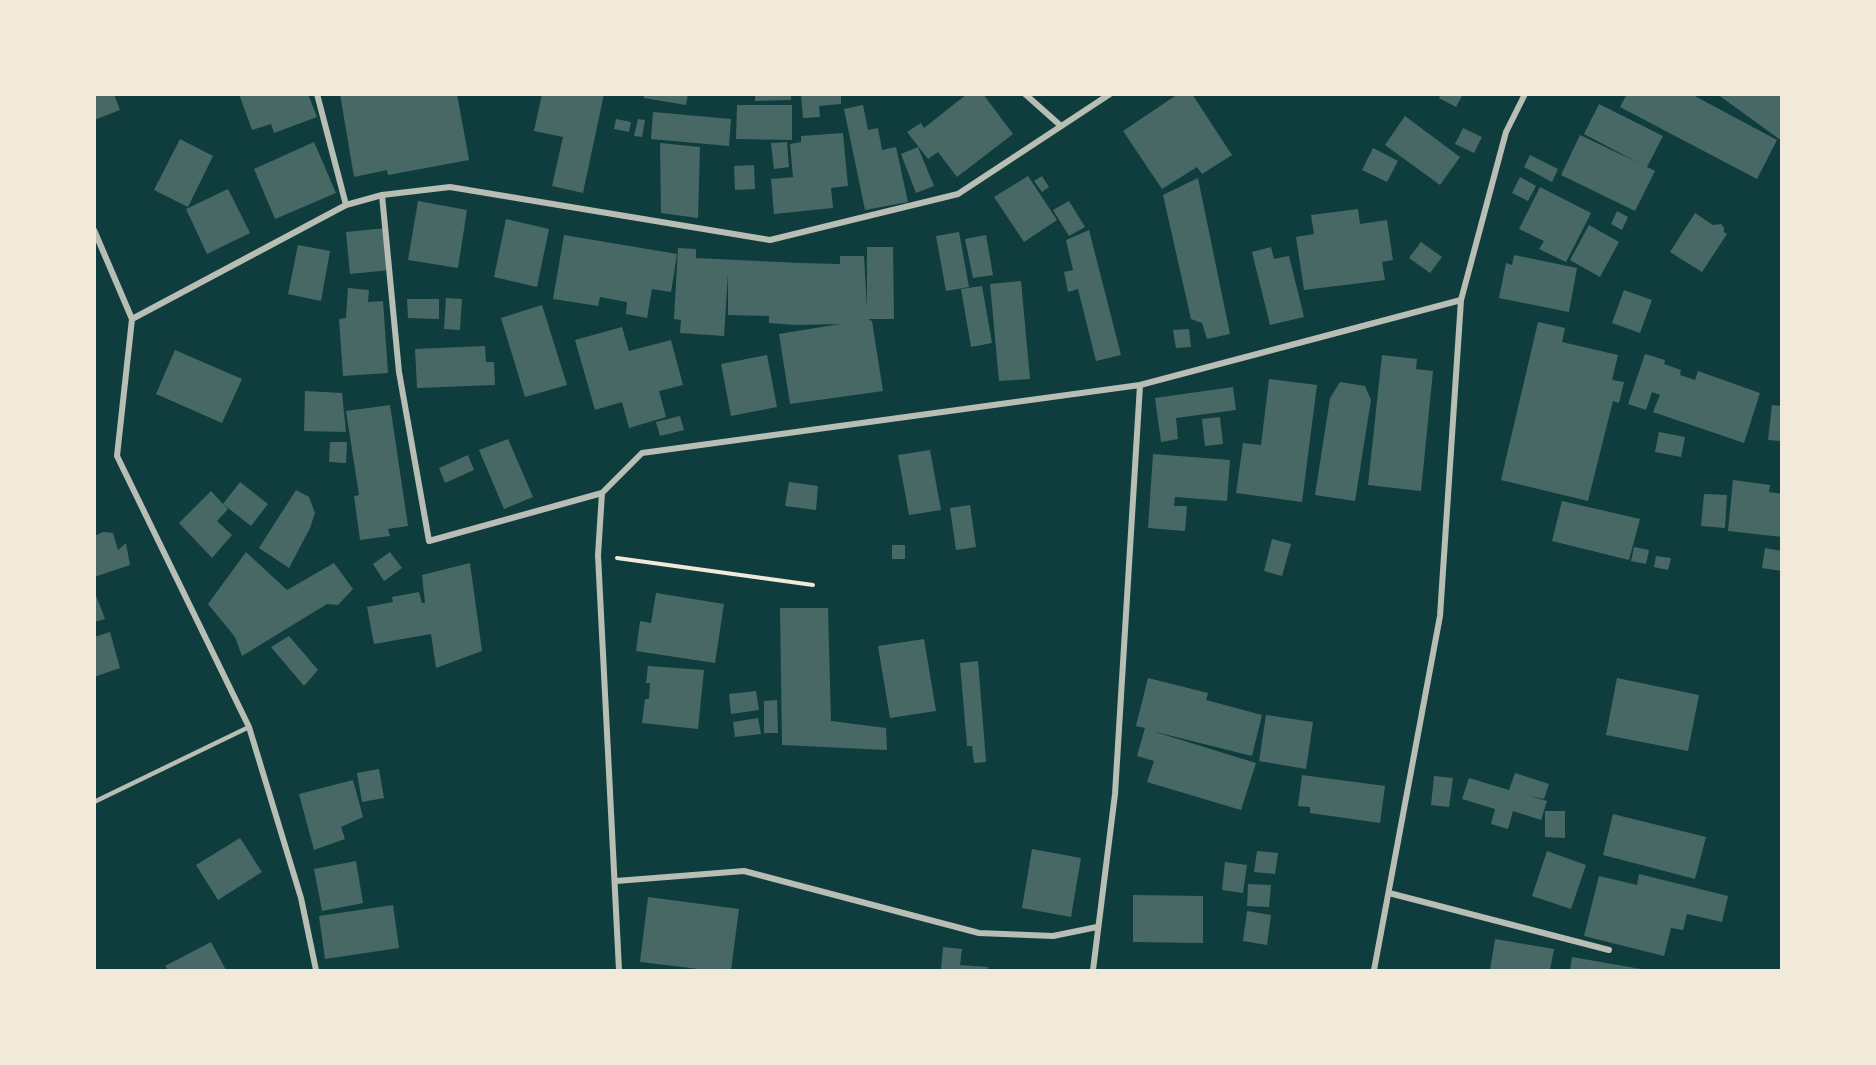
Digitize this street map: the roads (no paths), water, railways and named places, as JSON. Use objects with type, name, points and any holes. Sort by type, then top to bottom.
[{"type":"street","points":[[317,94],[346,205]]},
{"type":"street","points":[[1025,94],[1061,126]]},
{"type":"street","points":[[132,319],[346,205],[382,195],[450,187],[770,240],[958,194],[1110,94]]},
{"type":"street","points":[[1374,970],[1440,616],[1461,300],[1506,132],[1525,94]]},
{"type":"street","points":[[382,195],[399,372],[429,541],[602,493],[642,453],[1140,385],[1461,300]]},
{"type":"street","points":[[94,230],[97,244],[132,319],[117,456],[249,727],[301,898],[316,970]]},
{"type":"street","points":[[1092,970],[1114,794],[1140,385]]},
{"type":"street","points":[[602,493],[598,555],[619,970]]},
{"type":"street","points":[[616,881],[744,872],[979,933],[1053,936],[1097,927]]},
{"type":"street","points":[[1389,893],[1609,950]]},
{"type":"lane","points":[[94,802],[249,727]]}]
